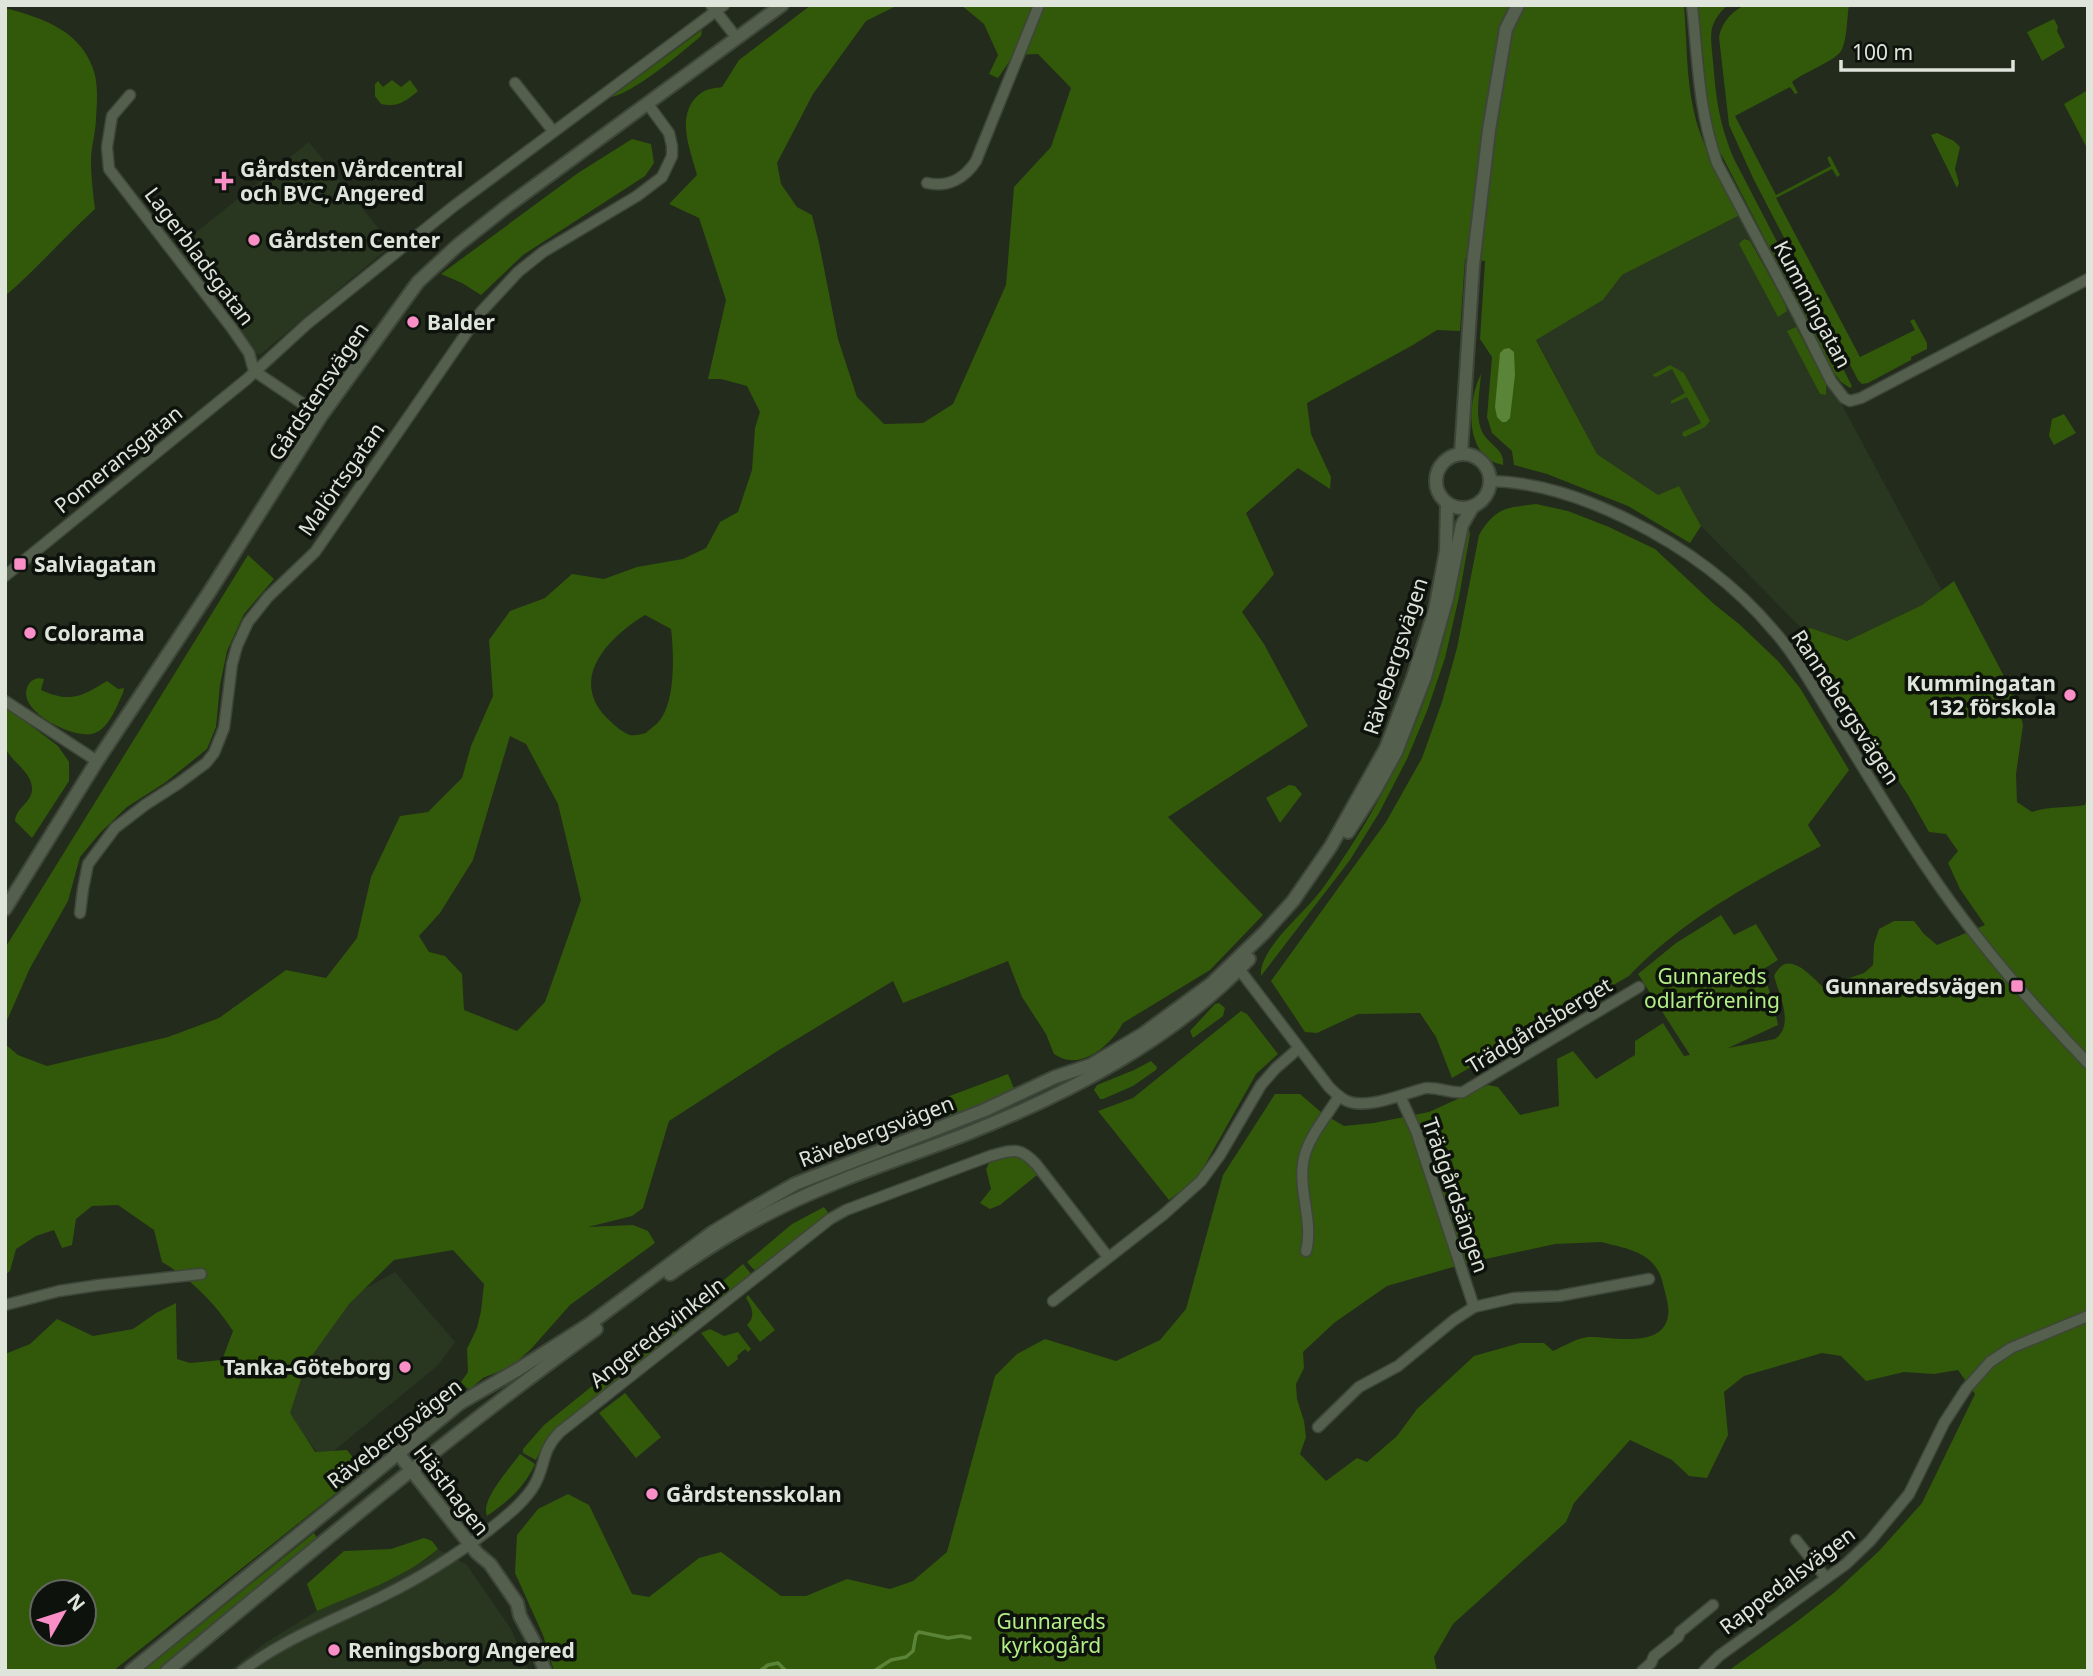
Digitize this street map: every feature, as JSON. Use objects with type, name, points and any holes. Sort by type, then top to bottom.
[{"type":"street","name":"Gårdstensvägen","points":[[5,909],[97,761],[210,591],[321,415],[418,282],[497,215],[782,5]]},
{"type":"street","points":[[927,183],[936,185],[957,180],[968,173],[976,161],[1039,5]]},
{"type":"street","points":[[1461,454],[1473,265],[1489,130],[1506,29],[1518,5]]},
{"type":"street","name":"Kummingatan","points":[[1692,5],[1699,97],[1709,142],[1717,163],[1831,381],[1844,398],[1850,401],[1861,398],[2088,279]]},
{"type":"street","points":[[717,7],[736,37]]},
{"type":"street","name":"Pomeransgatan","points":[[5,576],[247,379],[307,324],[427,228],[717,7]]},
{"type":"street","points":[[515,83],[553,131]]},
{"type":"street","name":"Lagerbladsgatan","points":[[130,95],[112,116],[107,147],[109,169],[231,327],[249,353],[254,371]]},
{"type":"street","name":"Malörtsgatan","points":[[80,913],[88,864],[116,828],[206,763],[214,753],[224,727],[232,664],[248,622],[268,597],[315,552],[481,312],[518,272],[543,252],[637,196],[662,177],[672,156],[673,146],[669,133],[647,103]]},
{"type":"street","points":[[254,371],[321,415]]},
{"type":"street","points":[[1468,454],[1486,467],[1490,481],[1486,496],[1474,506],[1455,507],[1447,503],[1438,489],[1437,473],[1446,460],[1468,454]]},
{"type":"street","name":"Rannebergsvägen","points":[[1490,481],[1553,489],[1608,510],[1660,536],[1745,600],[1774,631],[1800,665],[1907,839],[1969,929],[2035,1008],[2088,1063]]},
{"type":"street","name":"Rävebergsvägen","points":[[131,1671],[460,1403],[591,1323],[713,1232],[795,1184],[985,1110],[1055,1077],[1091,1065],[1143,1034],[1237,966],[1293,901],[1331,846],[1386,748],[1435,610],[1446,551],[1447,503]]},
{"type":"street","name":"Rävebergsvägen","points":[[167,1671],[412,1469],[519,1385],[704,1250],[811,1193],[968,1133],[1063,1091],[1149,1044],[1194,1010],[1279,927],[1328,864],[1374,792],[1396,752],[1425,677],[1447,598],[1462,525],[1474,506]]},
{"type":"street","points":[[5,701],[97,761]]},
{"type":"street","points":[[1237,966],[1329,1087],[1339,1096],[1311,1141],[1304,1158],[1309,1241],[1306,1251]]},
{"type":"street","name":"Trädgårdsberget","points":[[1339,1096],[1348,1102],[1358,1103],[1434,1087],[1456,1093],[1463,1092],[1639,988]]},
{"type":"street","points":[[1053,1301],[1163,1215],[1201,1181],[1220,1155],[1261,1085],[1299,1048]]},
{"type":"street","name":"Trädgårdsängen","points":[[1400,1096],[1416,1131],[1474,1307]]},
{"type":"street","name":"Angeredsvinkeln","points":[[242,1671],[289,1641],[474,1548],[520,1503],[534,1485],[547,1449],[560,1432],[830,1219],[846,1210],[990,1156],[1020,1150],[1036,1164],[1108,1257]]},
{"type":"street","points":[[5,1305],[59,1291],[201,1273]]},
{"type":"street","name":"Trädgårdsängen","points":[[1318,1427],[1359,1387],[1398,1366],[1474,1307],[1514,1298],[1559,1296],[1649,1279]]},
{"type":"street","name":"Rappedalsvägen","points":[[1704,1671],[1719,1656],[1846,1564],[1870,1541],[1909,1494],[1944,1423],[1966,1389],[1990,1362],[2011,1348],[2088,1316]]},
{"type":"street","name":"Hästhagen","points":[[397,1452],[474,1548],[484,1569],[520,1616],[545,1671]]},
{"type":"street","points":[[1796,1540],[1826,1578]]},
{"type":"street","points":[[1642,1671],[1654,1656],[1713,1605]]},
{"type":"shaded area","points":[[309,142],[392,245],[261,354],[253,354],[170,253]]},
{"type":"shaded area","points":[[1740,215],[1942,591],[1922,605],[1847,641],[1811,628],[1803,630],[1701,526],[1679,487],[1658,495],[1597,454],[1536,339],[1603,300],[1622,275]]},
{"type":"shaded area","points":[[1509,348],[1514,352],[1515,375],[1510,418],[1502,422],[1497,417],[1495,407],[1500,353]]},
{"type":"shaded area","points":[[395,1272],[455,1342],[438,1365],[323,1460],[285,1412],[308,1354],[348,1298]]},
{"type":"shaded area","points":[[438,1549],[467,1565],[511,1629],[529,1671],[229,1671],[265,1643],[317,1611],[427,1559]]},
{"type":"green space","points":[[811,5],[898,5],[866,21],[813,94],[777,163],[781,184],[797,207],[812,215],[838,339],[857,397],[884,424],[923,423],[953,404],[1006,285],[1014,187],[1051,147],[1071,88],[1038,54],[1014,55],[998,78],[989,74],[998,55],[984,24],[961,5],[1684,5],[1688,72],[1694,112],[1708,152],[1740,215],[1622,275],[1603,300],[1536,340],[1597,454],[1658,495],[1679,486],[1701,526],[1690,543],[1628,506],[1547,474],[1514,465],[1512,451],[1492,433],[1487,417],[1492,357],[1480,339],[1485,261],[1465,259],[1460,331],[1437,330],[1307,403],[1311,434],[1331,477],[1330,489],[1298,468],[1246,513],[1274,574],[1242,612],[1264,644],[1308,726],[1168,817],[1263,915],[1210,970],[1123,1023],[1101,1049],[1078,1060],[1054,1054],[1046,1034],[1022,997],[1008,961],[903,1003],[893,981],[669,1121],[643,1208],[632,1216],[588,1227],[633,1225],[648,1231],[655,1243],[570,1305],[512,1366],[483,1378],[469,1390],[461,1382],[468,1372],[467,1349],[477,1328],[484,1284],[453,1250],[394,1260],[349,1304],[306,1364],[290,1413],[315,1452],[347,1450],[364,1471],[113,1671],[5,1671],[5,1354],[30,1344],[57,1319],[93,1336],[133,1329],[176,1303],[177,1359],[190,1363],[222,1360],[233,1331],[202,1292],[162,1262],[154,1230],[118,1205],[92,1206],[76,1219],[72,1245],[62,1248],[54,1230],[36,1236],[16,1249],[10,1271],[5,1275],[5,1044],[18,1055],[47,1066],[168,1037],[219,1018],[286,970],[326,978],[357,938],[371,877],[400,816],[428,812],[462,778],[471,746],[493,696],[489,640],[510,611],[545,598],[572,574],[604,579],[637,567],[683,559],[706,548],[720,522],[738,512],[752,470],[755,428],[760,412],[747,386],[721,379],[708,379],[726,300],[699,218],[669,204],[697,175],[686,132],[688,111],[701,93],[722,87],[739,60]],"holes":[[[645,615],[671,629],[671,687],[662,717],[646,733],[632,735],[624,732],[608,719],[596,704],[591,689],[592,674],[598,660],[618,635]],[[510,736],[526,744],[558,804],[581,900],[545,1002],[517,1031],[464,1010],[462,974],[445,956],[429,952],[419,936],[440,913],[473,860]]]},
{"type":"green space","points":[[1698,5],[1728,5],[1715,21],[1711,36],[1717,99],[1725,134],[1734,159],[1852,386],[1850,388],[1834,373],[1719,150],[1708,107]]},
{"type":"green space","points":[[1745,5],[1849,5],[1844,42],[1838,55],[1792,82],[1798,93],[1795,94],[1790,87],[1735,116],[1776,195],[1831,166],[1827,158],[1830,156],[1840,175],[1837,177],[1832,169],[1776,198],[1860,357],[1915,330],[1910,321],[1914,319],[1927,343],[1927,349],[1911,357],[1911,360],[1868,383],[1862,384],[1858,380],[1753,178],[1729,125],[1719,37],[1728,18]]},
{"type":"green space","points":[[5,8],[48,22],[72,38],[90,60],[97,96],[91,161],[95,209],[5,296]]},
{"type":"green space","points":[[2054,19],[2065,47],[2042,61],[2027,32]]},
{"type":"green space","points":[[702,30],[701,36],[658,71],[632,88],[611,97]]},
{"type":"green space","points":[[392,80],[401,87],[410,80],[418,91],[401,103],[381,104],[375,96],[375,84],[378,81],[383,87]]},
{"type":"green space","points":[[2088,90],[2088,150],[2064,104]]},
{"type":"green space","points":[[1937,133],[1960,147],[1955,169],[1959,183],[1957,188],[1931,135]]},
{"type":"green space","points":[[632,139],[651,144],[654,163],[645,176],[523,255],[481,295],[441,274],[578,173]]},
{"type":"green space","points":[[1744,239],[1750,241],[1785,304],[1787,311],[1778,317],[1739,244]]},
{"type":"green space","points":[[1796,327],[1826,384],[1826,395],[1820,394],[1787,331]]},
{"type":"green space","points":[[1670,365],[1684,373],[1710,421],[1705,427],[1685,437],[1683,432],[1701,423],[1687,397],[1671,404],[1671,401],[1685,393],[1672,369],[1656,377],[1652,375]]},
{"type":"green space","points":[[1481,374],[1479,423],[1487,439],[1502,455],[1503,465],[1490,460],[1475,440],[1472,427],[1473,399]]},
{"type":"green space","points":[[173,409],[181,419],[114,474],[98,484],[90,483],[86,479]]},
{"type":"green space","points":[[2064,414],[2076,433],[2054,445],[2049,436],[2052,419]]},
{"type":"green space","points":[[1536,504],[1568,511],[1655,549],[1778,661],[1800,688],[1849,770],[1808,825],[1821,846],[1719,903],[1672,937],[1629,976],[1452,1078],[1436,1037],[1420,1013],[1358,1014],[1317,1033],[1305,1032],[1271,981],[1386,822],[1422,758],[1457,648],[1479,535],[1491,519],[1503,510]]},
{"type":"green space","points":[[1467,529],[1470,534],[1445,658],[1407,759],[1379,813],[1350,860],[1261,976],[1266,956],[1272,946],[1320,892],[1352,844],[1382,794],[1408,742],[1443,643]]},
{"type":"green space","points":[[248,555],[274,579],[244,614],[227,651],[216,727],[207,749],[166,782],[127,807],[80,857],[68,901],[30,968],[5,1025],[5,948]]},
{"type":"green space","points":[[1954,581],[2017,701],[2023,725],[2016,774],[2017,802],[2032,812],[2085,805],[2088,793],[2088,1671],[1728,1671],[1835,1592],[1879,1551],[1922,1503],[1975,1394],[1958,1370],[1934,1374],[1904,1372],[1866,1381],[1841,1356],[1822,1353],[1744,1376],[1724,1392],[1728,1435],[1707,1478],[1689,1476],[1672,1460],[1630,1440],[1574,1503],[1566,1522],[1453,1624],[1434,1657],[1437,1671],[554,1671],[543,1635],[515,1573],[517,1535],[538,1509],[568,1494],[589,1505],[632,1594],[649,1597],[699,1558],[721,1552],[781,1596],[806,1596],[847,1579],[890,1589],[913,1581],[947,1552],[995,1376],[1017,1354],[1045,1339],[1116,1361],[1160,1340],[1186,1309],[1223,1175],[1275,1094],[1300,1094],[1322,1113],[1344,1126],[1429,1112],[1488,1085],[1498,1087],[1520,1115],[1559,1106],[1557,1059],[1573,1051],[1596,1079],[1635,1055],[1635,1041],[1663,1023],[1684,1056],[1690,1055],[1638,974],[1676,943],[1721,915],[1734,935],[1756,924],[1778,960],[1762,970],[1778,1025],[1728,1048],[1775,1039],[1781,1033],[1785,1018],[1784,1009],[1774,976],[1785,964],[1798,966],[1823,987],[1864,973],[1873,965],[1874,944],[1879,929],[1894,921],[1914,921],[1937,945],[1985,925],[1960,889],[1948,863],[1958,851],[1946,834],[1929,832],[1908,795],[1803,636],[1803,630],[1811,628],[1847,641],[1922,605]],"holes":[[[1601,1242],[1640,1254],[1647,1258],[1659,1273],[1667,1300],[1668,1316],[1664,1327],[1656,1333],[1634,1339],[1588,1337],[1553,1351],[1544,1343],[1520,1343],[1474,1356],[1417,1409],[1397,1436],[1367,1462],[1357,1458],[1326,1481],[1300,1454],[1306,1437],[1296,1384],[1304,1368],[1303,1352],[1334,1323],[1387,1286],[1467,1263],[1555,1244]]]},
{"type":"green space","points":[[38,678],[44,679],[41,690],[68,697],[90,691],[107,681],[118,689],[124,688],[108,722],[100,730],[87,734],[76,733],[51,723],[31,707],[27,688]]},
{"type":"green space","points":[[5,706],[58,746],[69,762],[69,781],[32,838],[15,821],[18,812],[30,797],[32,788],[28,776],[5,746]]},
{"type":"green space","points":[[1289,785],[1295,786],[1302,794],[1280,823],[1266,798]]},
{"type":"green space","points":[[1219,1003],[1225,1008],[1223,1016],[1193,1038],[1190,1031]]},
{"type":"green space","points":[[1241,1011],[1247,1014],[1278,1054],[1256,1074],[1197,1179],[1169,1200],[1098,1111],[1133,1098]]},
{"type":"green space","points":[[1151,1061],[1157,1067],[1156,1070],[1133,1086],[1103,1099],[1100,1099],[1094,1090],[1097,1085]]},
{"type":"green space","points":[[1008,1074],[1015,1091],[946,1119],[939,1100]]},
{"type":"green space","points":[[1014,1155],[1026,1161],[1037,1175],[1000,1205],[990,1209],[980,1203],[991,1189],[986,1169],[989,1163]]},
{"type":"green space","points":[[824,1207],[829,1214],[756,1272],[747,1262],[792,1224]]},
{"type":"green space","points":[[743,1264],[752,1275],[701,1315],[694,1305]]},
{"type":"green space","points":[[748,1295],[775,1330],[760,1342],[747,1325],[752,1315],[746,1298]]},
{"type":"green space","points":[[691,1306],[698,1316],[562,1424],[545,1441],[536,1460],[523,1453],[523,1449],[544,1425]]},
{"type":"green space","points":[[710,1329],[724,1336],[738,1332],[751,1349],[748,1352],[745,1349],[728,1367],[701,1333]]},
{"type":"green space","points":[[625,1393],[661,1437],[636,1458],[599,1413]]},
{"type":"green space","points":[[520,1454],[535,1464],[531,1472],[515,1493],[487,1516],[486,1509],[492,1493]]},
{"type":"green space","points":[[314,1533],[317,1538],[309,1548],[158,1671],[143,1671]]},
{"type":"green space","points":[[424,1538],[432,1541],[438,1549],[425,1559],[380,1584],[317,1611],[307,1584],[344,1551],[391,1549]]},
{"type":"waterway","points":[[874,1671],[891,1660],[906,1657],[913,1651],[919,1632],[948,1638],[970,1638]]},
{"type":"waterway","points":[[760,1671],[768,1665],[778,1663],[786,1671]]},
{"type":"place","name":"Gårdsten Vårdcentral och BVC, Angered","points":[[224,181]]},
{"type":"place","name":"Gårdsten Center","points":[[254,240]]},
{"type":"place","name":"Balder","points":[[413,322]]},
{"type":"place","name":"Salviagatan","points":[[20,564]]},
{"type":"place","name":"Colorama","points":[[30,633]]},
{"type":"place","name":"Kummingatan 132 förskola","points":[[2070,695]]},
{"type":"place","name":"Gunnaredsvägen","points":[[2017,986]]},
{"type":"place","name":"Tanka-Göteborg","points":[[405,1367]]},
{"type":"place","name":"Gårdstensskolan","points":[[652,1494]]},
{"type":"place","name":"Reningsborg Angered","points":[[334,1650]]},
{"type":"park label","name":"Gunnareds odlarförening","points":[[1712,988]]},
{"type":"park label","name":"Gunnareds kyrkogård","points":[[1051,1633]]}]
